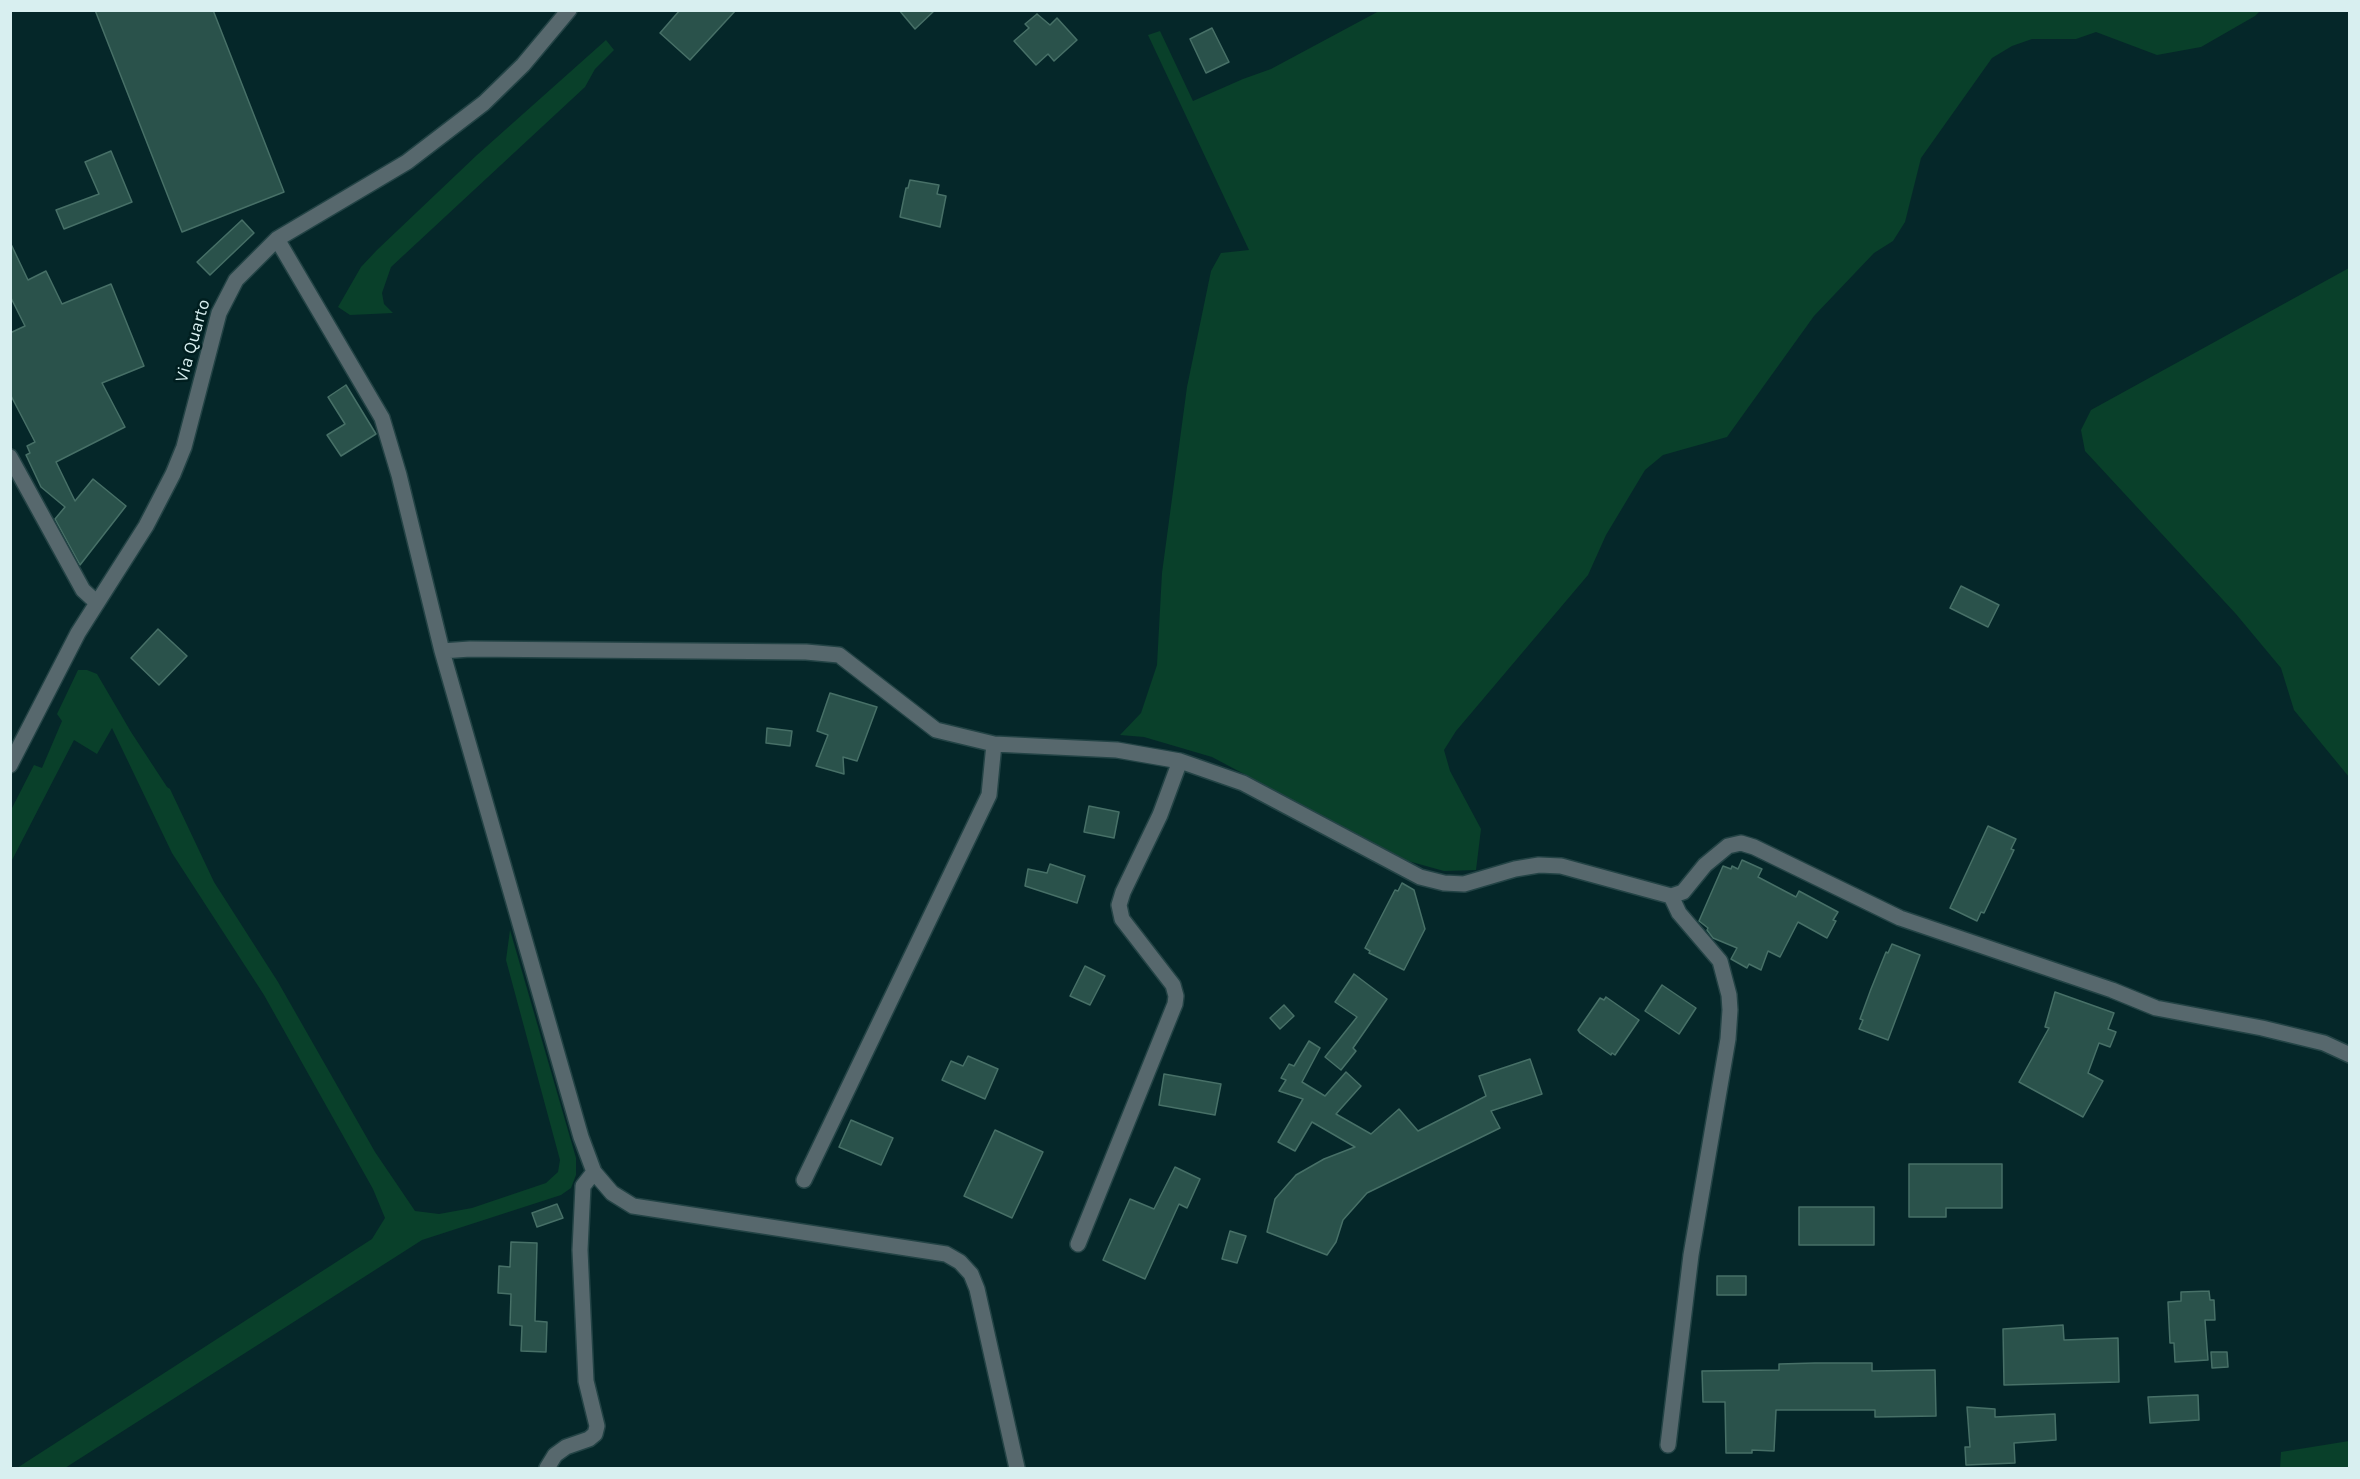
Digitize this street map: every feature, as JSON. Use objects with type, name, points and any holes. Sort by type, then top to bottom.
[{"type":"street","name":"Via Quarto","points":[[10,765],[78,633],[147,526],[172,474],[184,447],[219,313],[236,280],[277,238],[398,167],[446,134],[484,103],[522,65],[569,10]]},
{"type":"street","points":[[277,238],[382,418],[399,475],[442,651],[581,1137],[594,1172],[612,1193],[633,1206],[946,1254],[960,1262],[971,1274],[977,1288],[1017,1468]]},
{"type":"street","points":[[10,457],[83,590],[96,602]]},
{"type":"street","points":[[442,651],[783,652],[838,655],[936,730],[994,744],[1117,750],[1179,760],[1243,783],[1420,877],[1444,883],[1464,884],[1515,869],[1539,865],[1561,866],[1671,896],[1683,892],[1705,865],[1728,846],[1741,843],[1754,847],[1900,918],[2112,990],[2156,1008],[2262,1028],[2324,1043],[2349,1055]]},
{"type":"street","points":[[804,1180],[989,795],[994,744]]},
{"type":"street","points":[[1078,1244],[1171,1015],[1176,996],[1173,985],[1165,972],[1122,919],[1119,905],[1160,815],[1179,760]]},
{"type":"street","points":[[1668,1445],[1691,1255],[1728,1039],[1730,1010],[1730,995],[1720,961],[1679,913],[1671,896]]},
{"type":"street","points":[[547,1468],[555,1455],[566,1447],[595,1434],[597,1426],[586,1382],[580,1250],[583,1186],[594,1172]]},
{"type":"green space","points":[[1381,10],[2260,11],[2201,47],[2157,55],[2096,32],[2076,39],[2032,39],[2012,46],[1992,58],[1921,158],[1905,222],[1893,241],[1874,253],[1814,316],[1727,437],[1663,455],[1645,470],[1606,535],[1588,575],[1456,731],[1444,750],[1450,771],[1481,829],[1476,870],[1444,871],[1408,861],[1212,757],[1144,737],[1120,735],[1141,713],[1157,665],[1162,573],[1187,387],[1211,271],[1221,253],[1249,250],[1148,35],[1160,31],[1193,101],[1271,69]]},
{"type":"green space","points":[[606,40],[614,50],[595,69],[585,87],[391,267],[382,293],[384,304],[393,313],[350,315],[338,307],[361,267],[377,250],[477,155]]},
{"type":"green space","points":[[2349,268],[2349,777],[2294,710],[2281,668],[2236,614],[2085,451],[2081,430],[2091,410]]},
{"type":"green space","points":[[78,670],[87,670],[97,674],[131,732],[170,789],[214,882],[278,982],[375,1152],[415,1211],[439,1214],[472,1208],[546,1183],[558,1172],[560,1160],[506,960],[510,930],[576,1158],[576,1175],[571,1188],[561,1195],[422,1240],[65,1468],[17,1468],[372,1239],[385,1218],[373,1189],[264,995],[172,853],[112,728],[97,754],[74,740],[11,862],[11,810],[34,765],[42,768],[62,721],[57,714]]},
{"type":"green space","points":[[2349,1441],[2349,1468],[2280,1468],[2281,1452]]},
{"type":"building","points":[[95,10],[213,10],[284,192],[182,232]]},
{"type":"building","points":[[680,10],[736,10],[690,60],[660,33]]},
{"type":"building","points":[[899,10],[935,10],[915,29]]},
{"type":"building","points":[[1037,14],[1050,25],[1057,18],[1077,40],[1054,61],[1048,54],[1036,65],[1014,41],[1029,28],[1025,24]]},
{"type":"building","points":[[1212,28],[1229,62],[1206,73],[1190,39]]},
{"type":"building","points":[[111,151],[132,202],[64,229],[56,210],[99,194],[85,162]]},
{"type":"building","points":[[910,180],[939,185],[937,194],[946,196],[940,227],[900,217]]},
{"type":"building","points":[[242,220],[254,233],[210,275],[197,262]]},
{"type":"building","points":[[10,242],[28,280],[46,271],[62,304],[111,284],[144,366],[102,383],[125,427],[56,462],[75,501],[93,479],[126,506],[80,565],[55,519],[65,507],[41,487],[26,455],[30,453],[27,446],[35,442],[10,394],[10,333],[25,326],[10,296]]},
{"type":"building","points":[[346,385],[376,434],[341,456],[327,435],[345,424],[328,397]]},
{"type":"building","points":[[1961,586],[1999,605],[1988,627],[1950,608]]},
{"type":"building","points":[[158,629],[187,656],[159,685],[131,658]]},
{"type":"building","points":[[830,693],[877,707],[857,761],[843,757],[844,774],[816,766],[828,735],[817,731]]},
{"type":"building","points":[[767,728],[792,731],[790,746],[766,743]]},
{"type":"building","points":[[1089,806],[1119,812],[1114,838],[1084,832]]},
{"type":"building","points":[[1988,826],[2016,839],[2011,849],[2014,850],[1984,913],[1981,912],[1977,921],[1950,908]]},
{"type":"building","points":[[1742,860],[1762,869],[1758,877],[1796,897],[1799,891],[1838,912],[1827,938],[1798,922],[1780,957],[1768,951],[1761,970],[1749,964],[1747,968],[1731,959],[1737,948],[1713,938],[1708,928],[1699,921],[1723,866],[1738,869]]},
{"type":"building","points":[[1050,864],[1085,876],[1077,903],[1025,886],[1028,869],[1047,873]]},
{"type":"building","points":[[1402,883],[1414,890],[1425,929],[1404,970],[1369,953],[1370,951],[1365,948],[1395,890],[1398,891]]},
{"type":"building","points":[[1892,944],[1920,955],[1888,1040],[1859,1029],[1863,1020],[1860,1019],[1871,989],[1886,952],[1888,953]]},
{"type":"building","points":[[1085,966],[1105,976],[1090,1005],[1070,996]]},
{"type":"building","points":[[1354,974],[1387,999],[1353,1048],[1356,1051],[1341,1070],[1325,1057],[1357,1017],[1335,1002]]},
{"type":"building","points":[[1662,985],[1696,1008],[1679,1034],[1645,1011]]},
{"type":"building","points":[[2055,992],[2114,1013],[2108,1029],[2116,1032],[2110,1047],[2099,1043],[2088,1073],[2103,1081],[2083,1117],[2019,1082],[2049,1028],[2045,1027]]},
{"type":"building","points":[[1606,997],[1639,1020],[1615,1055],[1612,1053],[1611,1055],[1578,1030],[1600,998],[1604,1000]]},
{"type":"building","points":[[1284,1005],[1294,1016],[1280,1029],[1270,1018]]},
{"type":"building","points":[[1309,1041],[1320,1048],[1302,1082],[1325,1096],[1346,1072],[1361,1086],[1336,1114],[1371,1134],[1399,1109],[1418,1131],[1486,1096],[1479,1076],[1530,1059],[1542,1094],[1491,1111],[1500,1128],[1367,1193],[1343,1220],[1336,1242],[1327,1255],[1267,1232],[1275,1199],[1296,1175],[1324,1159],[1355,1147],[1312,1122],[1295,1151],[1278,1142],[1303,1099],[1279,1091],[1286,1080],[1281,1078],[1289,1064],[1294,1066]]},
{"type":"building","points":[[968,1056],[998,1069],[985,1099],[942,1080],[951,1061],[963,1066]]},
{"type":"building","points":[[1164,1074],[1221,1084],[1215,1115],[1159,1105]]},
{"type":"building","points":[[851,1120],[893,1138],[881,1165],[839,1147]]},
{"type":"building","points":[[995,1130],[1043,1152],[1012,1218],[964,1196]]},
{"type":"building","points":[[1909,1164],[2002,1164],[2002,1208],[1946,1208],[1946,1217],[1909,1217]]},
{"type":"building","points":[[1175,1167],[1200,1179],[1187,1208],[1179,1204],[1145,1279],[1103,1260],[1130,1199],[1154,1209]]},
{"type":"building","points":[[557,1204],[563,1218],[537,1227],[532,1213]]},
{"type":"building","points":[[1799,1207],[1874,1207],[1874,1245],[1799,1245]]},
{"type":"building","points":[[1230,1231],[1246,1236],[1237,1263],[1222,1259]]},
{"type":"building","points":[[511,1242],[537,1243],[535,1321],[547,1322],[546,1352],[521,1351],[522,1326],[510,1325],[511,1294],[498,1293],[499,1266],[510,1267]]},
{"type":"building","points":[[1717,1276],[1746,1276],[1746,1295],[1717,1295]]},
{"type":"building","points":[[2209,1291],[2210,1300],[2214,1300],[2215,1320],[2205,1320],[2208,1360],[2175,1362],[2174,1343],[2170,1343],[2168,1302],[2181,1301],[2181,1292]]},
{"type":"building","points":[[2063,1325],[2064,1340],[2118,1338],[2119,1382],[2004,1385],[2003,1329]]},
{"type":"building","points":[[2211,1352],[2227,1352],[2228,1367],[2212,1368]]},
{"type":"building","points":[[1872,1363],[1872,1371],[1935,1370],[1936,1416],[1875,1417],[1875,1410],[1776,1410],[1774,1451],[1752,1450],[1752,1453],[1726,1453],[1725,1402],[1703,1402],[1702,1371],[1779,1370],[1779,1364]]},
{"type":"building","points":[[2198,1395],[2199,1420],[2150,1423],[2148,1397]]},
{"type":"building","points":[[1967,1407],[1995,1409],[1995,1417],[2055,1414],[2056,1440],[2014,1443],[2015,1463],[1966,1465],[1965,1447],[1970,1447]]}]
